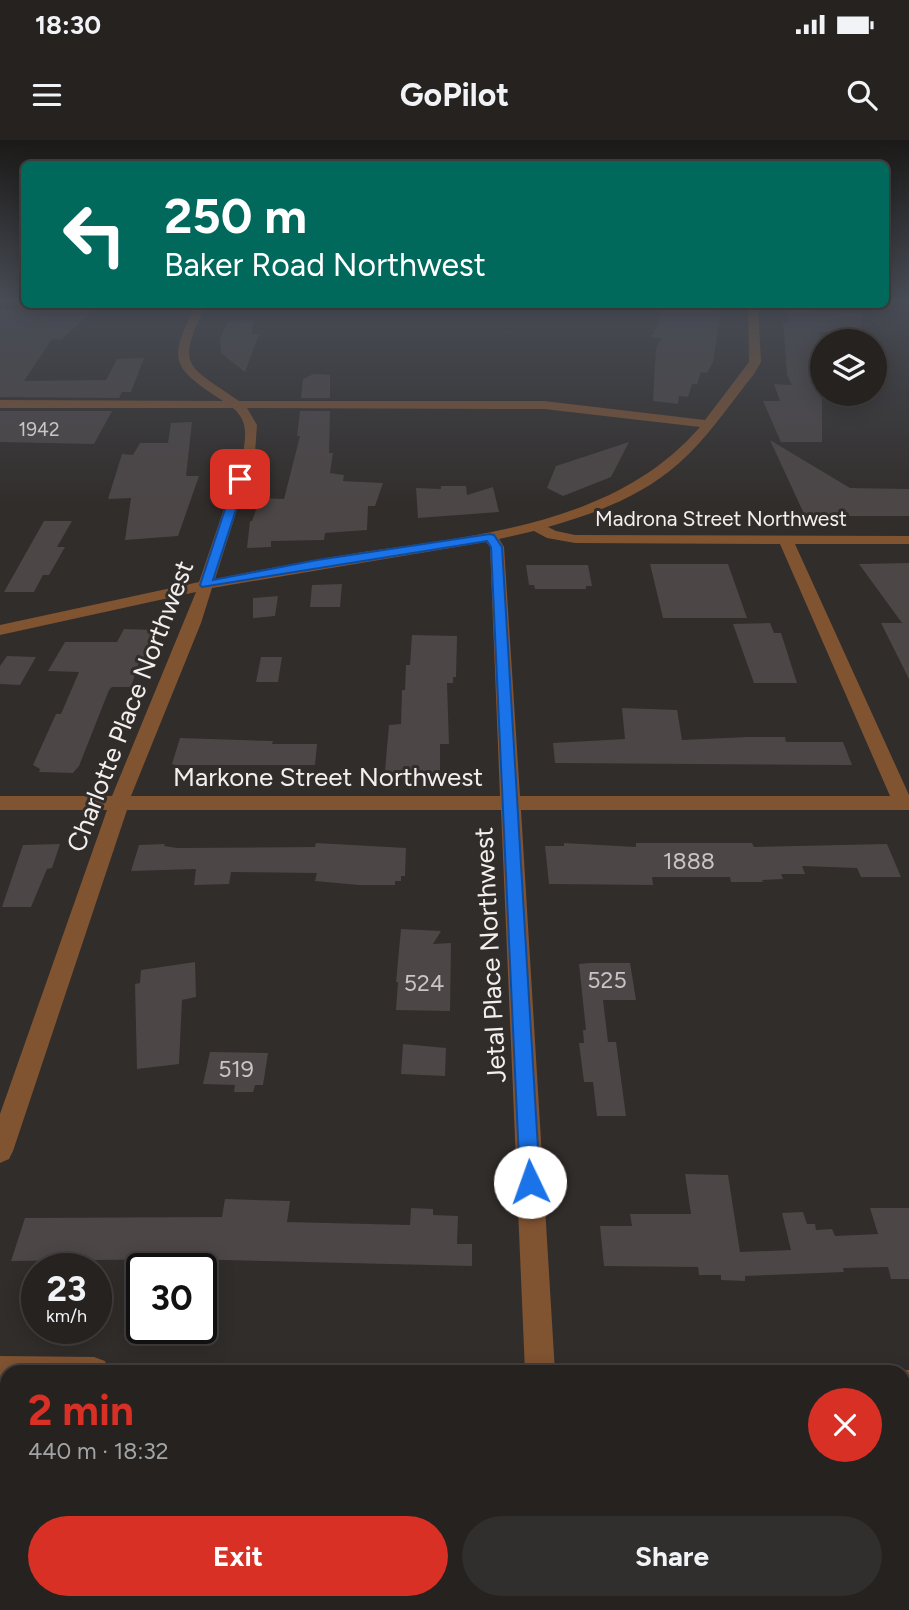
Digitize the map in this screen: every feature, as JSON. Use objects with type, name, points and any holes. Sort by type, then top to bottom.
[{"type":"street","points":[[187,368],[201,381],[238,404]]},
{"type":"street","points":[[0,630],[206,585],[317,564],[490,537],[536,526],[597,506],[646,482],[678,458],[752,368]]},
{"type":"street","points":[[0,404],[544,405],[629,412],[707,424]]},
{"type":"street","name":"Charlotte Place Northwest","points":[[0,1151],[119,803],[193,623],[249,453],[253,434],[250,421],[238,404]]},
{"type":"street","name":"Madrona Street Northwest","points":[[536,526],[552,535],[575,539],[909,540]]},
{"type":"street","name":"Jetal Place Northwest","points":[[490,537],[497,547],[540,1365]]},
{"type":"street","points":[[785,539],[906,803]]},
{"type":"street","name":"Markone Street Northwest","points":[[0,803],[906,803]]},
{"type":"building","points":[[0,368],[33,368],[24,381],[106,380],[112,368],[140,368],[131,392],[122,392],[119,398],[0,397]]},
{"type":"building","points":[[655,368],[710,368],[707,373],[701,372],[697,384],[692,384],[688,397],[679,396],[678,404],[653,401]]},
{"type":"building","points":[[786,368],[810,368],[810,406],[822,406],[822,442],[781,442],[763,401],[780,401],[774,384],[792,385]]},
{"type":"building","points":[[314,374],[330,375],[330,398],[301,398],[303,379]]},
{"type":"building","points":[[0,411],[112,411],[94,444],[0,442]]},
{"type":"building","points":[[300,411],[330,411],[329,453],[333,453],[330,473],[344,475],[343,481],[383,483],[375,506],[368,506],[367,530],[325,533],[324,540],[271,541],[271,547],[247,548],[250,521],[260,498],[284,499],[300,436],[297,436]]},
{"type":"building","points":[[192,422],[186,476],[199,476],[178,536],[125,540],[131,498],[108,499],[122,454],[133,455],[140,443],[168,443],[171,423]]},
{"type":"building","points":[[770,440],[850,488],[909,489],[909,516],[805,516]]},
{"type":"building","points":[[629,442],[611,477],[563,496],[547,488],[556,466]]},
{"type":"building","points":[[441,486],[466,486],[467,495],[493,487],[499,512],[418,518],[416,488],[441,489]]},
{"type":"building","points":[[44,521],[72,521],[57,547],[65,547],[49,575],[43,575],[34,592],[4,592]]},
{"type":"building","points":[[909,563],[909,679],[881,623],[902,623],[859,564]]},
{"type":"building","points":[[650,564],[728,564],[747,618],[663,618]]},
{"type":"building","points":[[526,565],[588,565],[592,586],[586,586],[586,589],[535,589],[534,585],[529,585]]},
{"type":"building","points":[[342,584],[340,607],[310,607],[312,585]]},
{"type":"building","points":[[278,596],[275,616],[253,618],[253,598]]},
{"type":"building","points":[[770,623],[774,633],[781,633],[797,683],[754,683],[733,624]]},
{"type":"building","points":[[124,629],[155,630],[143,658],[140,658],[131,687],[112,687],[109,690],[79,766],[73,773],[39,772],[40,769],[33,765],[56,714],[61,714],[79,672],[48,671],[65,642],[117,642]]},
{"type":"building","points":[[412,635],[457,636],[456,677],[453,677],[453,683],[447,683],[449,744],[440,744],[440,772],[404,774],[385,771],[389,725],[401,724],[402,690],[405,690],[406,665],[410,665]]},
{"type":"building","points":[[7,656],[36,657],[20,685],[0,684],[0,666]]},
{"type":"building","points":[[261,657],[282,657],[278,682],[256,682]]},
{"type":"building","points":[[622,708],[677,710],[682,740],[785,737],[786,742],[843,742],[852,765],[555,763],[553,743],[625,739]]},
{"type":"building","points":[[180,738],[317,744],[315,765],[175,765],[172,764]]},
{"type":"building","points":[[316,843],[406,848],[405,876],[401,876],[401,881],[395,881],[395,885],[359,885],[315,881],[317,873],[231,872],[229,884],[194,885],[196,869],[131,871],[139,845],[165,844],[164,846],[177,848],[315,847]]},
{"type":"building","points":[[564,843],[636,847],[636,843],[752,843],[754,847],[887,844],[901,877],[861,877],[857,868],[802,866],[805,874],[781,874],[783,879],[762,880],[763,882],[731,882],[730,877],[652,877],[653,885],[549,884],[545,846],[564,846]]},
{"type":"building","points":[[60,844],[52,868],[47,869],[31,907],[2,907],[23,845]]},
{"type":"building","points":[[401,929],[441,931],[433,944],[451,943],[450,1011],[396,1010]]},
{"type":"building","points":[[195,962],[196,997],[182,1000],[179,1064],[137,1069],[135,984],[140,983],[141,970]]},
{"type":"building","points":[[630,963],[636,1000],[603,1000],[608,1042],[616,1042],[626,1116],[597,1116],[593,1082],[584,1082],[579,1043],[584,1043],[583,1030],[586,1030],[579,964]]},
{"type":"building","points":[[403,1044],[446,1048],[445,1076],[401,1074]]},
{"type":"building","points":[[210,1052],[268,1053],[263,1085],[255,1085],[253,1092],[234,1092],[235,1085],[203,1084]]},
{"type":"building","points":[[685,1174],[728,1175],[740,1252],[791,1250],[782,1213],[803,1212],[807,1224],[815,1224],[816,1230],[832,1229],[835,1236],[878,1234],[870,1208],[909,1208],[909,1279],[891,1279],[888,1267],[843,1268],[844,1272],[745,1276],[745,1281],[721,1280],[721,1275],[699,1275],[698,1267],[604,1266],[600,1226],[632,1226],[630,1214],[691,1214]]},
{"type":"building","points":[[225,1199],[290,1201],[287,1222],[410,1225],[411,1208],[433,1209],[433,1215],[458,1216],[457,1244],[472,1244],[472,1266],[217,1260],[217,1253],[126,1253],[126,1260],[112,1260],[112,1253],[21,1253],[21,1261],[11,1261],[25,1218],[222,1217]]},
{"type":"route","points":[[240,479],[206,585],[317,564],[490,537],[497,547],[530,1182]]}]
